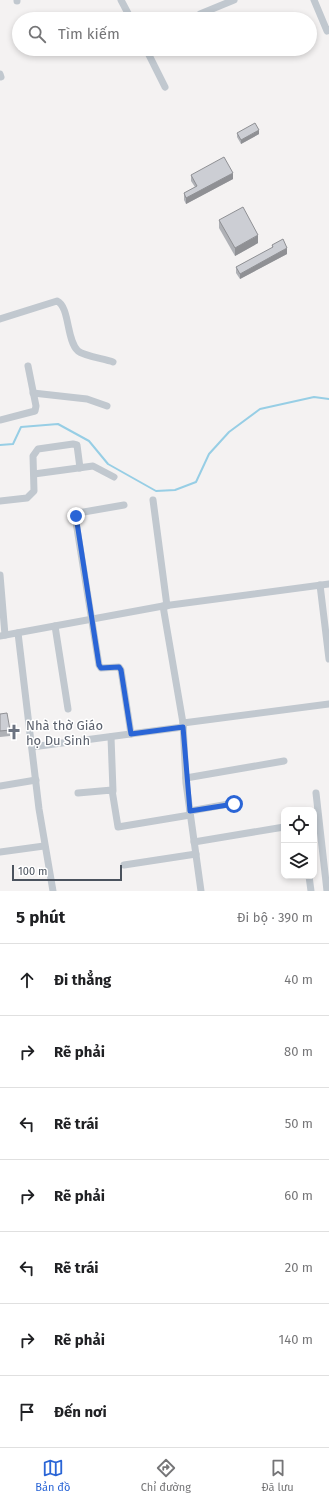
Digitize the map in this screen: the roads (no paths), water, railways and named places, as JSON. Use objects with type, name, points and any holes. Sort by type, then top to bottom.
[{"type":"street","points":[[121,0],[127,12]]},
{"type":"street","points":[[205,12],[234,0]]},
{"type":"street","points":[[314,0],[327,30],[329,30]]},
{"type":"street","points":[[150,56],[165,87]]},
{"type":"street","points":[[0,320],[57,301],[60,302],[64,309],[72,342],[78,351],[82,354],[113,362]]},
{"type":"street","points":[[0,420],[35,411],[36,406],[28,366]]},
{"type":"street","points":[[33,393],[87,399],[107,406]]},
{"type":"street","points":[[0,502],[31,495],[34,491],[34,452],[38,449],[73,444],[78,448],[80,468]]},
{"type":"street","points":[[34,474],[93,466],[114,477]]},
{"type":"street","points":[[153,500],[165,606],[183,725],[186,778],[201,891]]},
{"type":"street","points":[[124,506],[78,513],[76,516],[100,668],[119,667],[122,672],[131,734]]},
{"type":"street","points":[[0,575],[2,636],[165,606],[329,584]]},
{"type":"street","points":[[320,585],[329,659]]},
{"type":"street","points":[[55,626],[68,709]]},
{"type":"street","points":[[18,633],[44,846],[53,891]]},
{"type":"street","points":[[32,747],[131,734],[329,704]]},
{"type":"street","points":[[110,737],[113,791],[118,827],[234,804]]},
{"type":"street","points":[[186,778],[284,761]]},
{"type":"street","points":[[0,786],[36,780]]},
{"type":"street","points":[[78,793],[113,791]]},
{"type":"street","points":[[316,793],[316,807]]},
{"type":"street","points":[[194,842],[281,828]]},
{"type":"street","points":[[317,828],[327,891]]},
{"type":"street","points":[[0,852],[44,846]]},
{"type":"street","points":[[124,865],[196,854]]},
{"type":"street","points":[[309,879],[311,891]]},
{"type":"waterway","points":[[0,445],[13,444],[21,427],[58,424],[89,441],[108,464],[156,491],[175,490],[196,482],[209,454],[229,432],[260,409],[314,397],[329,399]]},
{"type":"place","name":"Nhà thờ Giáo họ Du Sinh","points":[[14,732]]}]
